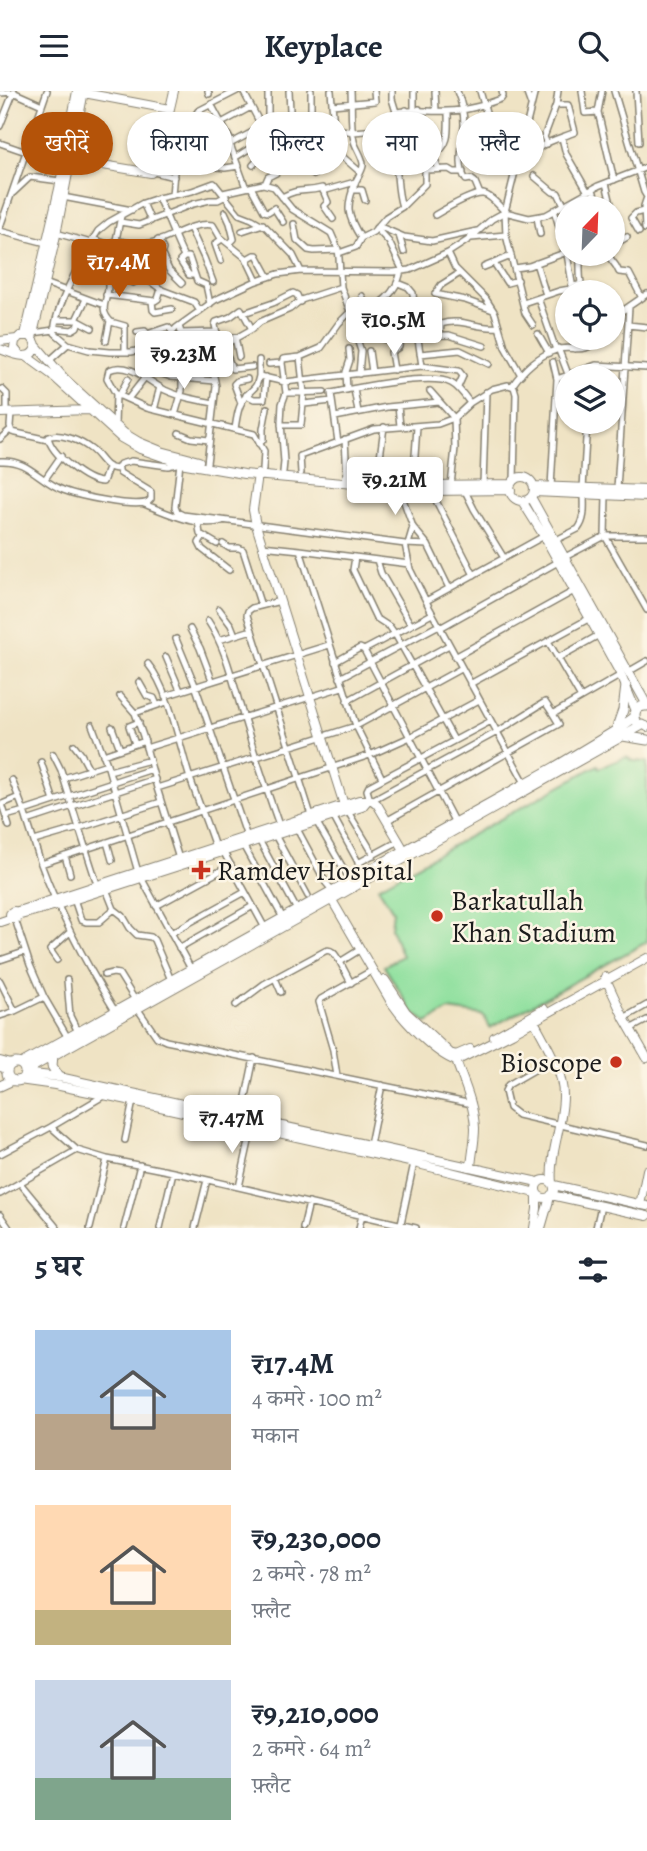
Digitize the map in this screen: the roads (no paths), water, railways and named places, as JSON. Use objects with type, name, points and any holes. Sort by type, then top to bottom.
[{"type":"main road","points":[[619,733],[626,686]]},
{"type":"main road","points":[[0,1086],[13,1071],[78,1032],[115,1011],[136,1004],[191,968],[456,826],[619,733],[640,706],[647,706]]},
{"type":"main road","points":[[635,714],[637,722],[646,726]]},
{"type":"main road","points":[[13,1071],[53,1055],[351,880],[404,850],[456,826],[525,783],[619,733],[646,726]]},
{"type":"main road","points":[[619,733],[647,740]]},
{"type":"main road","points":[[53,1055],[52,1066],[59,1077]]},
{"type":"street","points":[[40,112],[47,91]]},
{"type":"street","points":[[168,112],[174,91]]},
{"type":"street","points":[[197,112],[237,91]]},
{"type":"street","points":[[243,91],[254,112]]},
{"type":"street","points":[[268,91],[269,112]]},
{"type":"street","points":[[289,91],[290,112]]},
{"type":"street","points":[[311,91],[311,112]]},
{"type":"street","points":[[331,91],[332,112]]},
{"type":"street","points":[[351,91],[353,132],[363,166],[352,190],[349,214],[350,221],[361,238]]},
{"type":"street","points":[[332,105],[375,101],[374,91]]},
{"type":"street","points":[[392,91],[396,112],[417,109],[462,110],[502,99],[502,91]]},
{"type":"street","points":[[414,91],[418,112]]},
{"type":"street","points":[[435,91],[436,111]]},
{"type":"street","points":[[457,91],[462,110]]},
{"type":"street","points":[[480,91],[486,112]]},
{"type":"street","points":[[526,91],[531,106]]},
{"type":"street","points":[[529,112],[535,91]]},
{"type":"street","points":[[547,143],[544,138],[556,106],[558,91]]},
{"type":"street","points":[[582,91],[585,113],[598,112]]},
{"type":"street","points":[[602,91],[598,112],[614,180]]},
{"type":"street","points":[[614,91],[647,197],[643,206],[644,211],[642,231],[631,218],[644,211]]},
{"type":"street","points":[[636,91],[639,142]]},
{"type":"street","points":[[0,93],[14,92],[42,105]]},
{"type":"street","points":[[0,126],[14,92]]},
{"type":"street","points":[[78,112],[82,92],[169,109]]},
{"type":"street","points":[[211,104],[215,112]]},
{"type":"street","points":[[544,145],[575,132],[568,105],[556,106]]},
{"type":"street","points":[[232,117],[251,107]]},
{"type":"street","points":[[442,151],[447,133],[448,111]]},
{"type":"street","points":[[348,131],[362,131]]},
{"type":"street","points":[[562,138],[566,154],[592,196]]},
{"type":"street","points":[[0,143],[21,150]]},
{"type":"street","points":[[232,146],[248,187],[264,211],[268,212],[274,208],[283,222]]},
{"type":"street","points":[[236,157],[246,151]]},
{"type":"street","points":[[348,162],[360,172]]},
{"type":"street","points":[[581,196],[647,165]]},
{"type":"street","points":[[21,166],[0,229],[46,243]]},
{"type":"street","points":[[232,167],[239,166]]},
{"type":"street","points":[[0,349],[23,356],[35,350],[28,338],[62,175]]},
{"type":"street","points":[[66,175],[56,233],[28,338],[14,348],[52,375],[121,438],[154,455],[180,463],[431,491],[465,491],[512,485],[518,478],[530,479],[574,591],[599,635],[647,706]]},
{"type":"street","points":[[166,175],[174,177],[172,195]]},
{"type":"street","points":[[265,184],[272,175]]},
{"type":"street","points":[[397,175],[397,192],[402,207]]},
{"type":"street","points":[[294,224],[298,240],[308,250],[338,252],[356,247],[361,238],[368,236],[386,217],[424,187],[425,175]]},
{"type":"street","points":[[463,175],[464,179],[475,181],[480,194]]},
{"type":"street","points":[[514,175],[505,212],[506,235],[523,303],[533,325]]},
{"type":"street","points":[[534,176],[560,196]]},
{"type":"street","points":[[11,195],[30,177],[60,181]]},
{"type":"street","points":[[323,191],[355,182]]},
{"type":"street","points":[[301,271],[296,258],[263,224],[239,214],[214,183],[143,203],[120,219],[105,225],[84,255],[67,291],[54,329],[57,336],[68,344],[89,350],[125,352],[150,348],[164,343],[179,326],[229,292],[257,281],[301,271],[410,270],[448,253],[505,212]]},
{"type":"street","points":[[606,183],[609,196]]},
{"type":"street","points":[[120,219],[135,225],[190,205],[218,200],[248,187],[271,185],[292,209],[331,233],[338,252],[341,287],[351,312],[357,316],[385,300],[398,283],[402,271],[388,240],[377,227]]},
{"type":"street","points":[[204,187],[212,200]]},
{"type":"street","points":[[282,197],[299,190],[322,188],[328,202],[324,206],[332,219]]},
{"type":"street","points":[[352,190],[362,190],[365,199]]},
{"type":"street","points":[[183,192],[190,205]]},
{"type":"street","points":[[435,215],[480,194],[488,197],[505,212],[537,217],[554,210],[555,213]]},
{"type":"street","points":[[63,197],[132,210]]},
{"type":"street","points":[[158,198],[184,257],[189,257],[197,281],[206,285],[210,304]]},
{"type":"street","points":[[143,203],[151,221]]},
{"type":"street","points":[[225,212],[234,239],[229,244]]},
{"type":"street","points":[[537,217],[540,235]]},
{"type":"street","points":[[56,233],[110,245],[116,240],[120,219]]},
{"type":"street","points":[[116,240],[144,244],[190,228],[211,224],[222,239],[247,260],[257,281]]},
{"type":"street","points":[[242,232],[263,224]]},
{"type":"street","points":[[377,227],[399,235],[432,241],[478,231]]},
{"type":"street","points":[[190,228],[213,282]]},
{"type":"street","points":[[399,235],[404,253]]},
{"type":"street","points":[[470,238],[506,235]]},
{"type":"street","points":[[221,261],[215,244],[222,239]]},
{"type":"street","points":[[158,240],[169,270],[182,283]]},
{"type":"street","points":[[144,244],[141,269],[144,277],[161,289],[192,300],[201,311]]},
{"type":"street","points":[[296,258],[308,250]]},
{"type":"street","points":[[142,258],[161,253]]},
{"type":"street","points":[[448,253],[455,268],[486,299],[493,310],[505,347],[520,375]]},
{"type":"street","points":[[84,255],[96,263],[108,284],[104,312],[110,321],[125,325],[125,352]]},
{"type":"street","points":[[247,260],[256,255],[269,277]]},
{"type":"street","points":[[484,267],[512,256]]},
{"type":"street","points":[[515,268],[555,257]]},
{"type":"street","points":[[494,263],[507,283],[518,280]]},
{"type":"street","points":[[536,263],[546,295]]},
{"type":"street","points":[[616,266],[618,272],[629,273],[645,296],[625,310]]},
{"type":"street","points":[[103,273],[110,273],[133,283],[144,277]]},
{"type":"street","points":[[460,273],[441,285],[435,294],[465,300],[493,310]]},
{"type":"street","points":[[73,278],[86,277]]},
{"type":"street","points":[[44,283],[104,305]]},
{"type":"street","points":[[398,283],[408,287],[413,293],[422,366]]},
{"type":"street","points":[[210,356],[260,322],[300,302],[341,287]]},
{"type":"street","points":[[106,295],[152,301],[158,299],[161,289]]},
{"type":"street","points":[[244,313],[293,293],[300,302]]},
{"type":"street","points":[[523,303],[555,293]]},
{"type":"street","points":[[362,296],[383,339],[400,337]]},
{"type":"street","points":[[538,298],[555,344]]},
{"type":"street","points":[[0,341],[28,338],[54,329],[72,330],[77,327],[86,299]]},
{"type":"street","points":[[152,301],[155,312],[172,309]]},
{"type":"street","points":[[617,489],[629,307]]},
{"type":"street","points":[[220,347],[216,322],[230,317],[240,309],[251,329]]},
{"type":"street","points":[[394,370],[391,352],[399,347],[400,337],[395,311]]},
{"type":"street","points":[[270,364],[282,363],[284,359],[300,357],[321,348],[351,312]]},
{"type":"street","points":[[56,320],[78,320],[92,328]]},
{"type":"street","points":[[106,341],[110,321]]},
{"type":"street","points":[[440,335],[442,323],[499,327]]},
{"type":"street","points":[[461,339],[466,323]]},
{"type":"street","points":[[628,325],[647,327]]},
{"type":"street","points":[[179,326],[184,342],[193,346],[204,346],[213,364],[214,403],[206,463]]},
{"type":"street","points":[[147,334],[165,327],[173,331]]},
{"type":"street","points":[[137,332],[145,331],[150,348]]},
{"type":"street","points":[[181,333],[217,331]]},
{"type":"street","points":[[538,334],[549,353]]},
{"type":"street","points":[[356,335],[361,351],[359,374]]},
{"type":"street","points":[[417,336],[440,335],[484,347]]},
{"type":"street","points":[[28,338],[65,379],[115,425],[150,447],[206,463],[261,472],[301,473],[413,484],[512,485]]},
{"type":"street","points":[[235,338],[239,356]]},
{"type":"street","points":[[49,361],[68,344]]},
{"type":"street","points":[[349,349],[346,375],[358,412]]},
{"type":"street","points":[[421,354],[460,350],[489,364]]},
{"type":"street","points":[[284,462],[374,429],[438,424],[454,418],[486,392],[498,387],[512,386],[536,359],[555,350]]},
{"type":"street","points":[[369,351],[372,372]]},
{"type":"street","points":[[281,425],[301,425],[304,393],[300,357]]},
{"type":"street","points":[[213,364],[228,358],[232,369],[251,367]]},
{"type":"street","points":[[175,415],[181,396],[181,359]]},
{"type":"street","points":[[246,395],[254,399],[264,399],[258,360]]},
{"type":"street","points":[[553,362],[555,369]]},
{"type":"street","points":[[282,363],[286,393],[282,404],[281,425],[283,472]]},
{"type":"street","points":[[262,376],[285,382],[422,366],[461,372],[463,376],[458,387]]},
{"type":"street","points":[[626,367],[647,368]]},
{"type":"street","points":[[214,403],[181,396],[125,368],[110,368],[107,379],[118,395],[154,410],[254,434],[264,451],[253,510],[256,524],[346,808],[374,855]]},
{"type":"street","points":[[128,399],[152,371],[181,378],[215,381]]},
{"type":"street","points":[[235,429],[238,412],[246,395],[256,387],[262,376]]},
{"type":"street","points":[[115,425],[118,395],[128,379]]},
{"type":"street","points":[[242,403],[234,384],[247,379]]},
{"type":"street","points":[[338,442],[331,393],[377,384],[434,379],[450,382],[458,387],[470,403]]},
{"type":"street","points":[[512,386],[516,394],[512,485],[514,498],[522,501],[562,560],[624,673],[635,714]]},
{"type":"street","points":[[154,410],[160,387]]},
{"type":"street","points":[[2,389],[7,394],[6,412],[10,429],[16,433],[48,440]]},
{"type":"street","points":[[430,391],[454,418],[455,448],[451,485]]},
{"type":"street","points":[[286,393],[324,392]]},
{"type":"street","points":[[484,485],[486,392]]},
{"type":"street","points":[[304,404],[332,401]]},
{"type":"street","points":[[335,417],[439,401]]},
{"type":"street","points":[[398,406],[400,426]]},
{"type":"street","points":[[259,444],[263,437],[267,408]]},
{"type":"street","points":[[6,412],[89,410]]},
{"type":"street","points":[[551,487],[555,425]]},
{"type":"street","points":[[413,484],[417,426]]},
{"type":"street","points":[[377,480],[384,427]]},
{"type":"street","points":[[0,439],[10,429]]},
{"type":"street","points":[[179,433],[191,438],[209,440]]},
{"type":"street","points":[[555,540],[578,529],[584,518],[586,434]]},
{"type":"street","points":[[48,440],[48,437],[53,435],[75,441],[94,451],[108,468],[118,469],[120,473],[151,492],[151,499],[144,504]]},
{"type":"street","points":[[345,439],[347,477]]},
{"type":"street","points":[[48,440],[61,456],[83,476],[93,481],[103,482],[108,468]]},
{"type":"street","points":[[45,479],[61,456]]},
{"type":"street","points":[[300,456],[301,473]]},
{"type":"street","points":[[0,461],[19,463],[65,491],[98,499],[144,504],[198,521],[216,523],[225,520]]},
{"type":"street","points":[[118,469],[120,464],[128,461],[168,466],[180,463]]},
{"type":"street","points":[[180,463],[175,503],[176,510],[183,515],[428,545]]},
{"type":"street","points":[[98,499],[100,482]]},
{"type":"street","points":[[522,501],[533,492],[551,487],[606,495],[647,497]]},
{"type":"street","points":[[399,488],[413,527],[428,545],[449,588]]},
{"type":"street","points":[[533,492],[647,490]]},
{"type":"street","points":[[431,491],[474,575]]},
{"type":"street","points":[[465,491],[504,558]]},
{"type":"street","points":[[606,495],[605,536],[647,610]]},
{"type":"street","points":[[198,521],[198,532],[203,536],[230,549],[243,550],[261,605]]},
{"type":"street","points":[[413,527],[407,544],[409,564],[432,614],[525,783]]},
{"type":"street","points":[[203,536],[199,544],[202,549],[229,571]]},
{"type":"street","points":[[426,601],[544,536]]},
{"type":"street","points":[[340,678],[605,536],[647,536]]},
{"type":"street","points":[[262,546],[409,564]]},
{"type":"street","points":[[300,550],[347,701],[356,726],[382,778]]},
{"type":"street","points":[[355,557],[352,570],[376,618],[390,627],[395,634],[454,740]]},
{"type":"street","points":[[377,560],[381,573],[411,625]]},
{"type":"street","points":[[455,656],[574,591]]},
{"type":"street","points":[[280,601],[261,605],[248,611],[247,615],[314,818],[351,880]]},
{"type":"street","points":[[219,609],[235,635]]},
{"type":"street","points":[[335,662],[360,648],[365,650],[432,614]]},
{"type":"street","points":[[470,684],[590,618]]},
{"type":"street","points":[[208,621],[219,640],[279,825]]},
{"type":"street","points":[[190,629],[212,680]]},
{"type":"street","points":[[219,640],[252,630]]},
{"type":"street","points":[[558,658],[599,635]]},
{"type":"street","points":[[176,639],[210,728],[245,841],[283,918]]},
{"type":"street","points":[[548,641],[580,698]]},
{"type":"street","points":[[135,713],[157,705],[180,690],[329,645]]},
{"type":"street","points":[[347,701],[449,645]]},
{"type":"street","points":[[365,650],[456,826]]},
{"type":"street","points":[[166,657],[180,690]]},
{"type":"street","points":[[553,714],[647,661]]},
{"type":"street","points":[[148,664],[166,699],[203,811],[220,848],[265,927]]},
{"type":"street","points":[[157,788],[356,726],[462,668]]},
{"type":"street","points":[[139,682],[147,696],[154,698],[157,705]]},
{"type":"street","points":[[103,755],[135,744],[146,745],[178,738],[342,687]]},
{"type":"street","points":[[120,696],[139,722],[180,861]]},
{"type":"street","points":[[41,864],[370,755],[479,700]]},
{"type":"street","points":[[314,818],[332,816],[359,800],[370,800],[497,732],[545,702],[559,724],[388,820]]},
{"type":"street","points":[[370,800],[368,788],[382,778],[491,721]]},
{"type":"street","points":[[135,744],[129,726],[139,722]]},
{"type":"street","points":[[92,725],[108,768],[139,875],[191,968]]},
{"type":"street","points":[[112,727],[120,749]]},
{"type":"street","points":[[74,745],[89,769]]},
{"type":"street","points":[[53,754],[64,778],[101,888],[114,909],[123,916],[137,935],[154,940],[171,980]]},
{"type":"street","points":[[64,778],[89,769],[149,760]]},
{"type":"street","points":[[41,762],[54,801]]},
{"type":"street","points":[[6,816],[152,769]]},
{"type":"street","points":[[27,821],[155,779]]},
{"type":"street","points":[[12,780],[55,902],[115,1011]]},
{"type":"street","points":[[9,826],[1,805],[19,797]]},
{"type":"street","points":[[370,800],[377,804],[388,820],[404,850]]},
{"type":"street","points":[[34,841],[161,802]]},
{"type":"street","points":[[0,922],[245,841],[279,825],[294,824],[346,808]]},
{"type":"street","points":[[332,816],[364,873]]},
{"type":"street","points":[[245,841],[275,835],[294,824]]},
{"type":"street","points":[[294,824],[361,949],[401,1016],[440,1054],[454,1058],[532,1018],[647,951]]},
{"type":"street","points":[[275,835],[308,896]]},
{"type":"street","points":[[259,840],[298,910]]},
{"type":"street","points":[[359,863],[399,841]]},
{"type":"street","points":[[107,842],[112,860]]},
{"type":"street","points":[[65,856],[70,874]]},
{"type":"street","points":[[156,906],[231,865]]},
{"type":"street","points":[[55,902],[74,899],[101,888]]},
{"type":"street","points":[[171,933],[245,892]]},
{"type":"street","points":[[331,892],[406,1012],[454,1058],[472,1104],[475,1126],[471,1167]]},
{"type":"street","points":[[74,899],[79,918],[86,922],[99,922],[114,909]]},
{"type":"street","points":[[179,948],[253,906]]},
{"type":"street","points":[[0,916],[14,916]]},
{"type":"street","points":[[14,916],[24,952],[44,997],[68,1038]]},
{"type":"street","points":[[57,960],[50,950],[70,932]]},
{"type":"street","points":[[340,962],[361,949]]},
{"type":"street","points":[[236,1005],[275,978],[328,950],[334,952],[351,983]]},
{"type":"street","points":[[0,960],[24,952]]},
{"type":"street","points":[[605,977],[647,958]]},
{"type":"street","points":[[337,1076],[333,1050],[319,1002],[373,970]]},
{"type":"street","points":[[104,975],[119,974],[157,1037],[161,1039],[472,1104]]},
{"type":"street","points":[[605,977],[647,1058]]},
{"type":"street","points":[[275,978],[281,992]]},
{"type":"street","points":[[67,980],[70,1016],[78,1032]]},
{"type":"street","points":[[0,981],[15,1011]]},
{"type":"street","points":[[0,1016],[44,997]]},
{"type":"street","points":[[624,1018],[647,1005]]},
{"type":"street","points":[[532,1018],[560,1077],[563,1097],[552,1177],[554,1191],[541,1228]]},
{"type":"street","points":[[630,1029],[647,1020]]},
{"type":"street","points":[[242,1116],[254,1058]]},
{"type":"street","points":[[552,1059],[508,1085],[505,1095],[507,1105],[513,1112],[647,1145]]},
{"type":"street","points":[[0,1061],[13,1071],[55,1085],[414,1163],[537,1193],[542,1198],[551,1196],[647,1216]]},
{"type":"street","points":[[13,1071],[59,1077],[471,1167],[539,1181],[545,1179],[553,1184],[643,1205],[647,1170]]},
{"type":"street","points":[[370,1145],[382,1085]]},
{"type":"street","points":[[0,1154],[105,1095]]},
{"type":"street","points":[[125,1140],[133,1101]]},
{"type":"street","points":[[51,1127],[77,1150],[107,1159],[416,1228]]},
{"type":"street","points":[[239,1187],[252,1128]]},
{"type":"street","points":[[534,1228],[536,1187],[555,1146]]},
{"type":"street","points":[[0,1194],[77,1150]]},
{"type":"street","points":[[92,1228],[107,1159]]},
{"type":"street","points":[[401,1226],[414,1163]]},
{"type":"street","points":[[124,1228],[140,1165]]},
{"type":"street","points":[[160,1228],[173,1172]]},
{"type":"street","points":[[195,1228],[207,1180]]},
{"type":"street","points":[[20,1183],[57,1228]]},
{"type":"street","points":[[303,1228],[309,1203]]},
{"type":"street","points":[[596,1228],[601,1206]]},
{"type":"street","points":[[0,1215],[9,1228]]},
{"type":"street","points":[[359,1228],[362,1215]]},
{"type":"place","name":"Ramdev Hospital","points":[[201,870]]},
{"type":"place","name":"Barkatullah Khan Stadium","points":[[437,916]]},
{"type":"place","name":"Bioscope","points":[[616,1062]]}]
